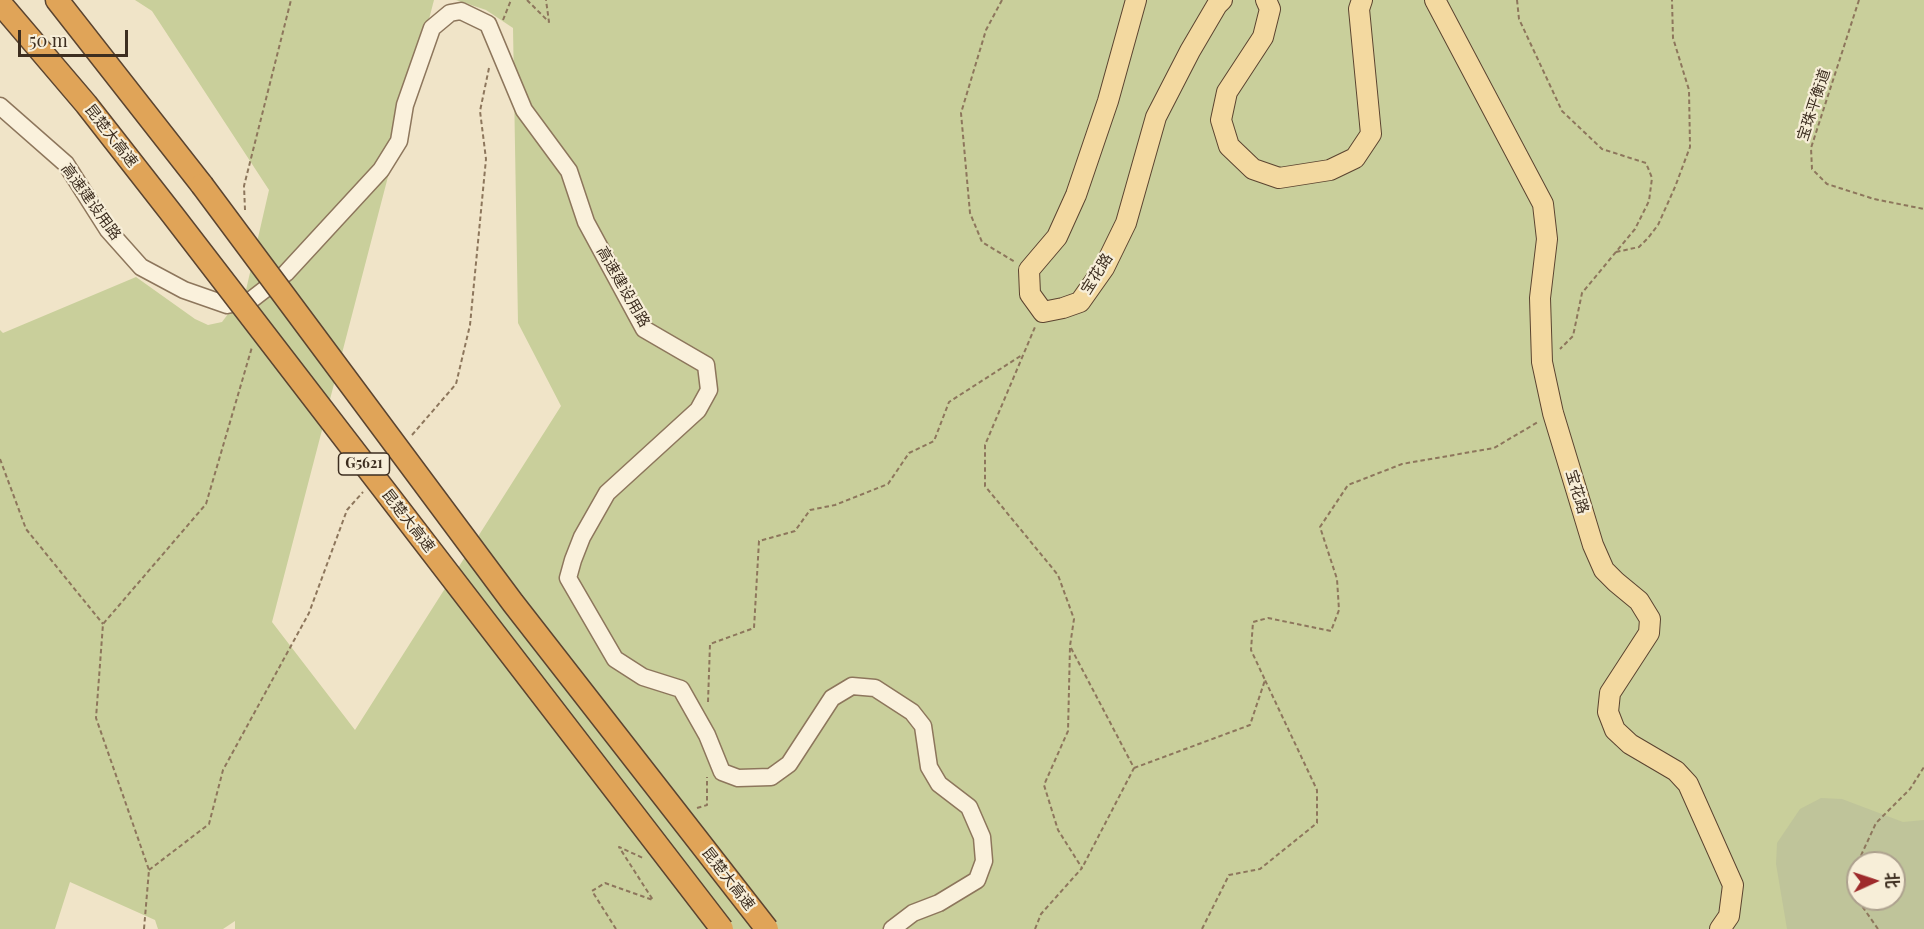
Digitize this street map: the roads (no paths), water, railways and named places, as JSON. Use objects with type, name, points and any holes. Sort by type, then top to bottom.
[{"type":"highway","name":"昆楚大高速","points":[[0,3],[86,104],[172,214],[722,929]]},
{"type":"highway","name":"昆楚大高速","points":[[61,5],[202,185],[513,603],[767,929]]},
{"type":"main road","name":"宝花路","points":[[1136,0],[1108,101],[1076,195],[1057,237],[1029,270],[1029,294],[1043,312],[1063,309],[1080,302],[1104,268],[1126,223],[1156,117],[1190,51],[1216,5],[1222,0]]},
{"type":"main road","points":[[1272,3],[1263,37],[1227,92],[1221,120],[1229,146],[1253,170],[1279,178],[1330,170],[1355,158],[1371,134],[1359,9],[1362,0]]},
{"type":"main road","name":"宝花路","points":[[1435,0],[1543,204],[1547,239],[1540,298],[1541,352],[1553,413],[1593,545],[1604,570],[1639,601],[1650,619],[1649,633],[1610,693],[1608,712],[1615,730],[1630,744],[1676,771],[1688,784],[1733,885],[1729,916],[1720,929]]},
{"type":"lane","name":"高速建设用路","points":[[0,106],[66,164],[108,230],[141,267],[184,290],[227,305],[251,300],[286,273],[381,170],[399,141],[405,105],[432,28],[450,13],[461,11],[488,24],[524,110],[569,171],[586,222],[644,329],[706,365],[710,390],[698,410],[607,493],[582,537],[568,578],[615,659],[643,677],[681,689],[723,772],[730,775],[738,778],[771,777],[789,764],[832,698],[852,686],[874,688],[912,712],[923,726],[928,767],[939,784],[969,807],[981,837],[984,861],[977,880],[939,903],[913,913],[892,929]]}]
